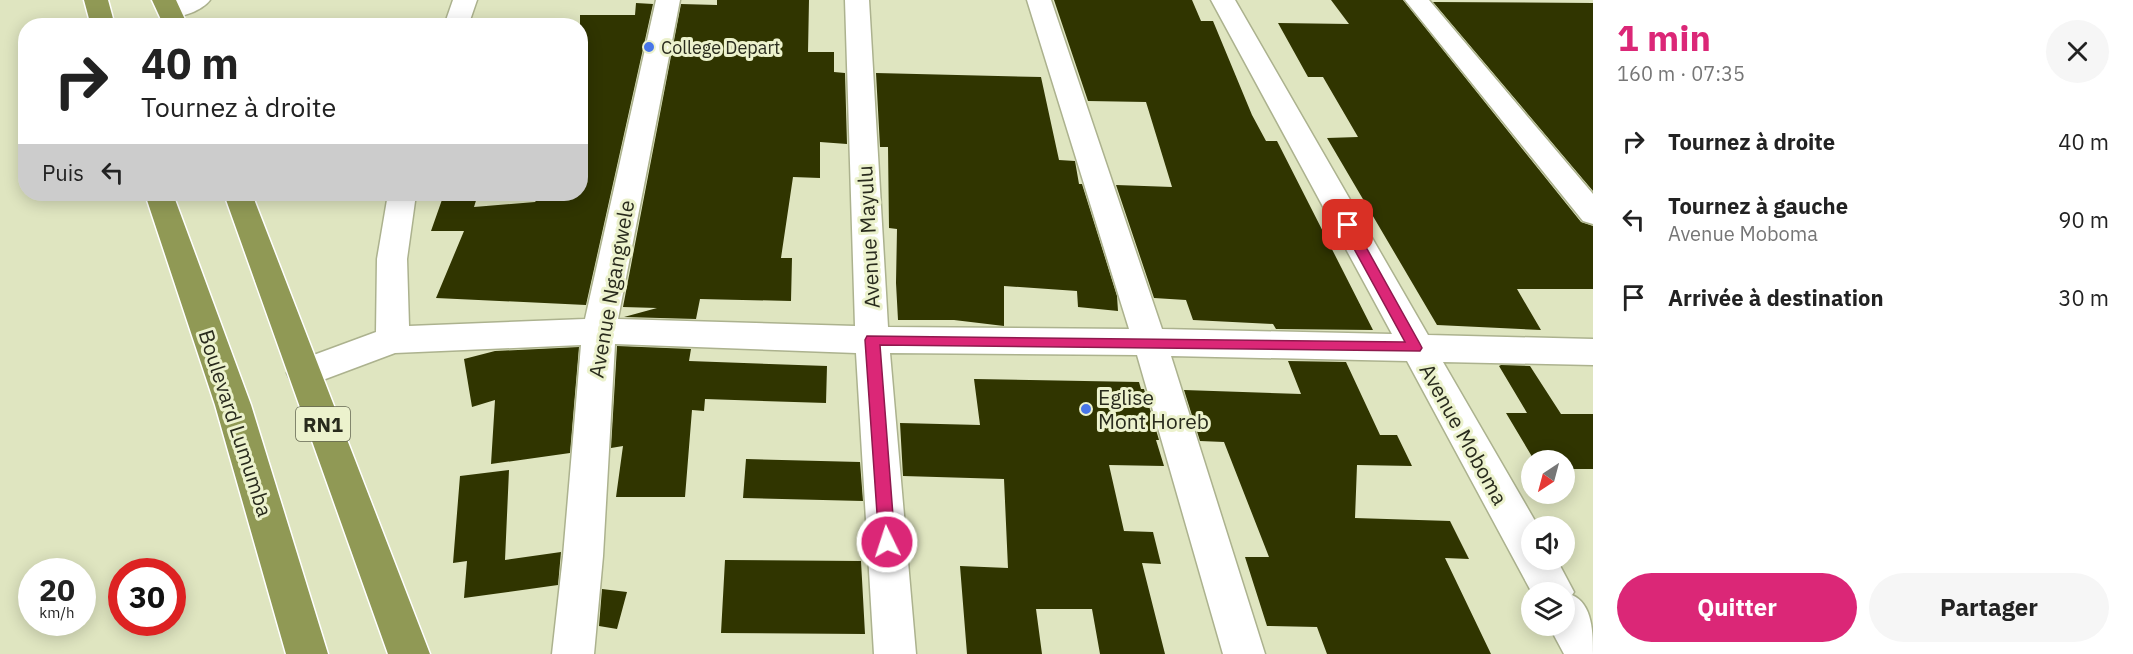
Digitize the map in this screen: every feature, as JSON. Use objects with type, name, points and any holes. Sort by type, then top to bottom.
[{"type":"highway","points":[[96,0],[101,18]]},
{"type":"highway","name":"Boulevard Lumumba","points":[[161,201],[233,405],[307,654]]},
{"type":"highway","name":"RN1","points":[[241,201],[409,654]]},
{"type":"street","points":[[170,12],[198,0]]},
{"type":"street","points":[[459,18],[465,0]]},
{"type":"street","name":"Avenue Ngangwele","points":[[573,654],[583,555],[599,332],[668,0]]},
{"type":"street","name":"Avenue Mayulu","points":[[857,0],[872,340],[895,654]]},
{"type":"street","points":[[1039,0],[1150,342],[1244,654]]},
{"type":"street","name":"Avenue Moboma","points":[[1223,0],[1521,535]]},
{"type":"street","points":[[1417,0],[1593,214]]},
{"type":"street","points":[[393,340],[392,259],[401,201]]},
{"type":"street","points":[[304,373],[393,340],[599,332],[872,340],[1150,342],[1593,352]]},
{"type":"street","points":[[1575,631],[1588,654]]},
{"type":"building","points":[[717,0],[809,0],[808,52],[834,52],[834,72],[845,73],[847,144],[820,142],[820,178],[793,177],[781,258],[792,258],[791,301],[700,299],[696,319],[624,317],[657,308],[623,307],[681,4],[717,5]]},
{"type":"building","points":[[1054,0],[1192,0],[1201,21],[1213,21],[1252,115],[1266,141],[1277,141],[1373,330],[1276,329],[1273,324],[1193,320],[1186,300],[1154,298],[1116,185],[1172,187],[1146,102],[1088,101]]},
{"type":"building","points":[[1331,0],[1403,0],[1581,222],[1593,226],[1593,289],[1517,289],[1541,330],[1437,325],[1327,138],[1358,137],[1323,77],[1308,77],[1278,23],[1349,24]]},
{"type":"building","points":[[1433,2],[1593,3],[1593,191]]},
{"type":"building","points":[[636,3],[653,4],[586,305],[436,298],[464,231],[431,231],[442,201],[476,201],[474,207],[536,201],[588,201],[588,18],[580,18],[580,15],[635,15]]},
{"type":"building","points":[[876,73],[1041,77],[1059,160],[1075,161],[1079,184],[1082,184],[1117,296],[1118,311],[1078,307],[1077,291],[1004,286],[1004,326],[954,320],[898,320],[897,229],[889,228],[888,147],[880,147]]},
{"type":"building","points":[[617,346],[691,349],[689,361],[827,366],[826,403],[705,399],[704,411],[692,410],[685,497],[616,497],[623,446],[611,448]]},
{"type":"building","points":[[579,347],[570,453],[491,464],[495,400],[472,407],[464,359],[495,351]]},
{"type":"building","points":[[1288,361],[1346,362],[1380,435],[1397,435],[1412,466],[1357,465],[1355,518],[1450,521],[1469,559],[1445,558],[1491,654],[1327,654],[1317,627],[1267,626],[1245,557],[1269,557],[1224,442],[1200,441],[1184,390],[1301,394]]},
{"type":"building","points":[[1499,366],[1530,366],[1561,414],[1593,414],[1593,469],[1575,469],[1575,450],[1528,450],[1506,413],[1527,413]]},
{"type":"building","points":[[974,379],[1139,382],[1141,389],[1144,389],[1164,466],[1109,465],[1124,531],[1153,532],[1161,564],[1142,563],[1165,654],[1100,654],[1092,609],[1036,609],[1042,654],[967,654],[960,566],[1008,568],[1004,479],[903,476],[900,423],[980,425]]},
{"type":"building","points":[[746,459],[860,462],[863,501],[743,498]]},
{"type":"building","points":[[509,470],[505,560],[561,552],[558,585],[464,598],[467,561],[453,563],[460,476]]},
{"type":"building","points":[[725,560],[861,561],[865,634],[721,633]]},
{"type":"building","points":[[602,589],[627,592],[617,629],[599,626]]},
{"type":"place","name":"College Depart","points":[[649,47]]},
{"type":"place","name":"Eglise Mont Horeb","points":[[1086,409]]},
{"type":"route","points":[[887,542],[872,340],[1415,348],[1348,225]]}]
